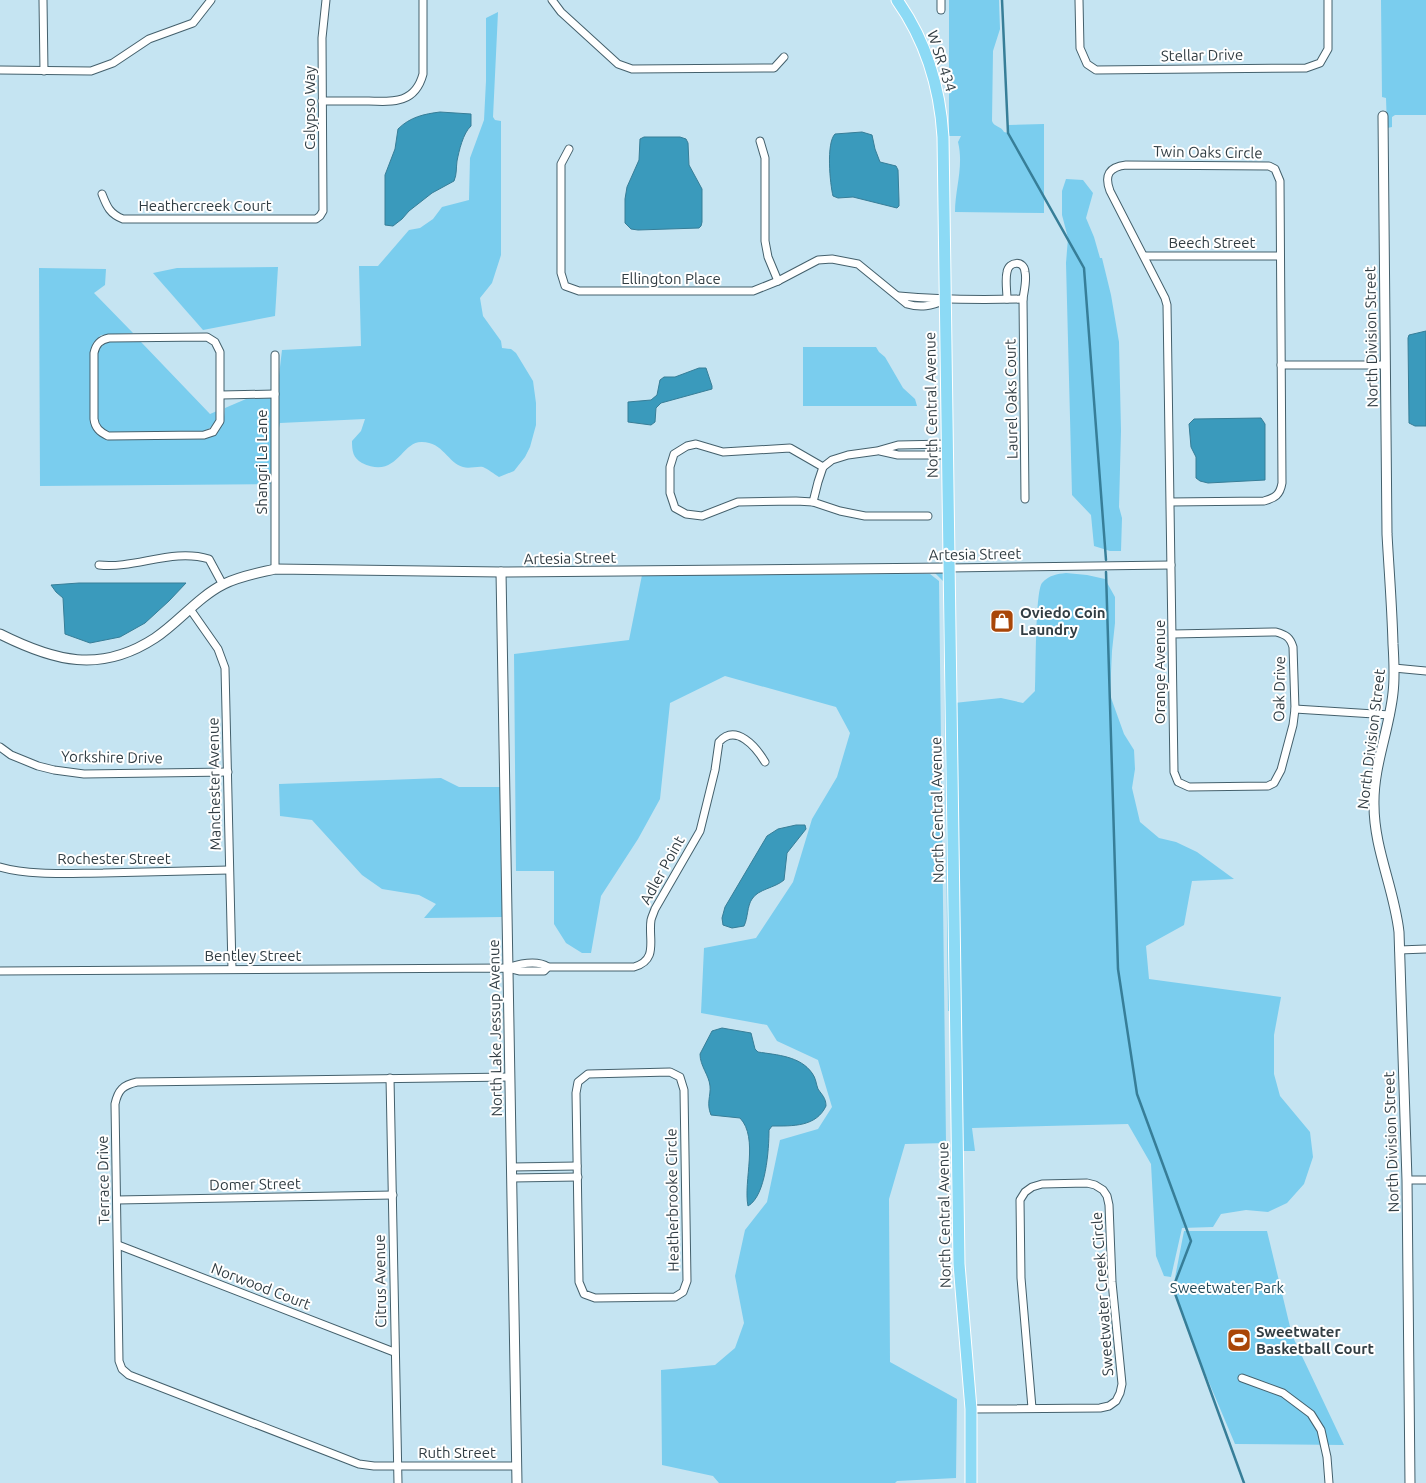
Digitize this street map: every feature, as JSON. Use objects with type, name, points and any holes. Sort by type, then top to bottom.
[{"type":"main road","name":"W SR 434","points":[[896,0],[915,28],[929,60],[940,102],[943,137]]},
{"type":"main road","name":"North Central Avenue","points":[[943,137],[959,1264],[972,1409],[971,1483]]},
{"type":"street","points":[[44,0],[44,71]]},
{"type":"street","points":[[0,70],[91,71],[113,63],[149,39],[193,23],[210,0]]},
{"type":"street","name":"Calypso Way","points":[[320,216],[323,211],[322,38],[326,0]]},
{"type":"street","points":[[322,101],[397,101],[414,92],[420,85],[424,74],[423,0]]},
{"type":"street","points":[[552,0],[561,12],[618,64],[632,70],[774,68],[784,57]]},
{"type":"street","points":[[941,0],[941,10]]},
{"type":"street","name":"Stellar Drive","points":[[1079,0],[1080,48],[1087,64],[1096,70],[1306,68],[1320,63],[1328,49],[1328,0]]},
{"type":"street","name":"North Division Street","points":[[1383,116],[1387,534],[1392,590],[1394,691],[1377,772],[1374,804],[1378,850],[1394,900],[1397,916],[1407,1180],[1410,1483]]},
{"type":"street","points":[[760,141],[765,158],[765,241],[768,257],[778,281]]},
{"type":"street","name":"Ellington Place","points":[[569,149],[561,164],[561,273],[565,286],[579,292],[753,291],[778,281],[818,260],[844,260],[858,264],[899,296],[930,297],[944,300]]},
{"type":"street","name":"Twin Oaks Circle","points":[[1170,502],[1264,501],[1275,498],[1280,491],[1282,483],[1280,181],[1275,169],[1269,166],[1118,166],[1109,172],[1108,185],[1167,305],[1170,502],[1171,565]]},
{"type":"street","name":"Heathercreek Court","points":[[102,194],[107,208],[114,216],[123,219],[316,219],[320,216]]},
{"type":"street","name":"Beech Street","points":[[1144,256],[1280,256]]},
{"type":"street","name":"Laurel Oaks Court","points":[[1008,299],[1007,272],[1009,266],[1013,263],[1019,264],[1023,266],[1025,271],[1023,299],[1026,499]]},
{"type":"street","points":[[944,300],[1023,299]]},
{"type":"street","points":[[207,337],[218,346],[220,352],[221,394],[220,421],[213,432],[209,434],[108,436],[99,430],[95,424],[94,353],[96,346],[102,340],[109,338],[207,337]]},
{"type":"street","name":"Shangri La Lane","points":[[275,355],[275,569]]},
{"type":"street","points":[[1281,365],[1385,365]]},
{"type":"street","points":[[221,394],[275,394]]},
{"type":"street","points":[[824,467],[790,448],[723,452],[696,444],[687,446],[674,454],[670,467],[670,493],[675,508],[686,514],[702,516],[738,502],[796,501],[813,502],[840,511],[864,516],[928,516]]},
{"type":"street","points":[[813,502],[824,467],[832,460],[898,445],[947,450]]},
{"type":"street","points":[[99,566],[126,566],[176,555],[202,557],[209,559],[223,585]]},
{"type":"street","name":"Artesia Street","points":[[0,634],[27,647],[57,657],[82,660],[104,659],[131,650],[155,638],[197,602],[223,585],[248,575],[275,569],[501,572],[1171,565]]},
{"type":"street","name":"Orange Avenue","points":[[1171,565],[1173,764],[1175,778]]},
{"type":"street","name":"North Lake Jessup Avenue","points":[[501,572],[517,1483]]},
{"type":"street","name":"Manchester Avenue","points":[[190,609],[218,649],[225,668],[232,969]]},
{"type":"street","name":"Oak Drive","points":[[1172,634],[1276,632],[1285,634],[1291,639],[1293,647],[1295,709],[1293,725],[1281,770],[1274,783],[1268,786],[1189,787],[1182,785],[1175,778]]},
{"type":"street","points":[[1394,668],[1426,671]]},
{"type":"street","points":[[1295,709],[1390,715]]},
{"type":"street","name":"Adler Point","points":[[507,968],[520,971],[544,971],[548,967],[627,968],[643,964],[651,948],[651,920],[655,908],[700,831],[715,770],[719,742],[728,736],[738,735],[751,742],[765,762]]},
{"type":"street","name":"Yorkshire Drive","points":[[0,747],[11,755],[38,766],[76,773],[228,772]]},
{"type":"street","name":"Rochester Street","points":[[0,867],[77,873],[229,870]]},
{"type":"street","points":[[1398,950],[1426,949]]},
{"type":"street","name":"Bentley Street","points":[[0,972],[507,968]]},
{"type":"street","name":"Heatherbrooke Circle","points":[[670,1072],[680,1077],[684,1090],[685,1128],[687,1281],[683,1292],[675,1297],[595,1298],[584,1294],[579,1282],[577,1166],[576,1093],[578,1082],[588,1074],[670,1072]]},
{"type":"street","name":"Terrace Drive","points":[[397,1466],[359,1464],[128,1375],[122,1369],[119,1361],[116,1095],[127,1084],[137,1082],[510,1077]]},
{"type":"street","name":"Citrus Avenue","points":[[390,1078],[398,1483]]},
{"type":"street","points":[[548,1166],[548,1178]]},
{"type":"street","points":[[512,1167],[577,1166]]},
{"type":"street","points":[[512,1178],[578,1177]]},
{"type":"street","points":[[1407,1180],[1426,1180]]},
{"type":"street","name":"Sweetwater Creek Circle","points":[[972,1409],[1100,1408],[1109,1406],[1116,1401],[1120,1393],[1122,1373],[1112,1282],[1109,1205],[1107,1196],[1095,1184],[1042,1184],[1032,1187],[1025,1192],[1020,1200],[1021,1278],[1032,1408]]},
{"type":"street","name":"Domer Street","points":[[117,1200],[393,1195]]},
{"type":"street","name":"Norwood Court","points":[[118,1245],[394,1352]]},
{"type":"street","points":[[1242,1378],[1283,1394],[1310,1414],[1321,1430],[1327,1457],[1329,1483]]},
{"type":"street","name":"Ruth Street","points":[[397,1466],[517,1466]]},
{"type":"green space","points":[[949,0],[999,0],[1000,29],[993,51],[992,121],[1004,132],[1008,133],[1008,125],[1044,124],[1044,213],[955,212],[960,169],[958,142],[961,136],[949,136]]},
{"type":"green space","points":[[1381,0],[1426,0],[1426,115],[1395,115],[1392,117],[1392,127],[1387,128],[1386,98],[1382,97]]},
{"type":"green space","points":[[498,12],[493,117],[495,120],[501,121],[501,255],[492,283],[480,298],[483,316],[501,341],[502,348],[511,349],[516,353],[533,381],[536,425],[525,457],[514,471],[499,477],[483,467],[465,468],[458,465],[435,445],[422,442],[415,443],[409,447],[391,464],[383,467],[374,467],[359,461],[353,451],[352,441],[361,431],[365,419],[280,423],[278,433],[278,384],[282,350],[361,346],[359,266],[378,266],[409,230],[420,228],[433,219],[442,207],[469,200],[470,158],[484,120],[486,18]]},
{"type":"green space","points":[[1066,179],[1083,180],[1093,193],[1086,218],[1100,258],[1102,258],[1119,342],[1121,431],[1119,507],[1122,518],[1121,551],[1110,551],[1094,546],[1091,515],[1072,495],[1066,263],[1068,238],[1062,215],[1062,191]]},
{"type":"green space","points":[[278,267],[275,316],[203,330],[153,273],[177,268]]},
{"type":"green space","points":[[39,268],[106,269],[105,285],[94,293],[133,333],[101,335],[93,343],[90,353],[90,419],[92,427],[98,435],[108,440],[204,439],[218,432],[224,419],[225,408],[246,399],[271,398],[272,484],[40,486]]},
{"type":"green space","points":[[109,342],[141,342],[210,414],[217,411],[212,426],[203,431],[109,432],[101,427],[98,419],[98,353],[102,346]]},
{"type":"green space","points":[[803,347],[876,347],[885,357],[903,388],[915,399],[917,406],[803,406]]},
{"type":"green space","points":[[934,572],[945,572],[950,1011],[948,1011],[943,581]]},
{"type":"green space","points":[[1066,573],[1105,579],[1115,597],[1110,695],[1124,734],[1134,750],[1135,769],[1132,788],[1140,822],[1159,838],[1176,842],[1197,852],[1234,879],[1192,881],[1184,925],[1146,946],[1149,979],[1281,997],[1274,1035],[1274,1074],[1280,1096],[1310,1132],[1313,1157],[1304,1184],[1287,1203],[1268,1212],[1246,1210],[1221,1214],[1213,1227],[1182,1228],[1171,1277],[1164,1276],[1156,1256],[1151,1164],[1128,1124],[972,1128],[975,1151],[961,1151],[954,703],[1001,698],[1023,703],[1035,691],[1037,617],[1040,590],[1042,583],[1047,578],[1056,574]]},
{"type":"green space","points":[[930,574],[939,581],[946,1143],[905,1144],[889,1199],[890,1362],[957,1399],[956,1478],[897,1481],[895,1483],[719,1483],[713,1476],[662,1465],[661,1370],[715,1365],[735,1348],[744,1323],[735,1276],[745,1230],[767,1202],[780,1140],[818,1129],[832,1107],[818,1060],[777,1041],[767,1025],[701,1013],[704,948],[756,938],[793,882],[812,819],[837,777],[850,733],[836,707],[725,676],[670,703],[660,799],[638,839],[601,896],[591,953],[582,953],[566,943],[554,924],[554,871],[516,871],[514,654],[629,640],[642,575]]},
{"type":"green space","points":[[441,778],[459,787],[501,787],[503,917],[424,918],[436,904],[419,895],[382,889],[362,875],[312,820],[280,816],[279,784]]},
{"type":"green space","name":"Sweetwater Park","points":[[1184,1231],[1267,1231],[1292,1335],[1344,1445],[1235,1444],[1197,1354],[1173,1288]]},
{"type":"shaded area","points":[[440,112],[471,114],[471,126],[460,147],[454,181],[432,193],[393,226],[385,225],[385,175],[395,149],[398,129],[418,117]]},
{"type":"shaded area","points":[[862,132],[872,135],[880,162],[896,166],[898,170],[899,206],[897,208],[853,197],[838,198],[833,196],[830,164],[832,139],[835,134]]},
{"type":"shaded area","points":[[644,137],[680,137],[686,139],[688,143],[689,165],[702,189],[702,222],[699,228],[638,230],[631,229],[625,223],[627,187],[639,160],[640,139]]},
{"type":"shaded area","points":[[1426,331],[1426,426],[1415,426],[1409,423],[1408,338],[1409,335]]},
{"type":"shaded area","points":[[699,368],[706,368],[712,389],[661,403],[656,408],[655,422],[651,425],[628,422],[628,402],[651,400],[657,395],[660,380],[664,377],[675,377]]},
{"type":"shaded area","points":[[1261,418],[1265,424],[1265,480],[1208,483],[1196,478],[1196,457],[1191,447],[1189,424],[1194,419]]},
{"type":"shaded area","points":[[79,583],[186,583],[145,623],[120,637],[90,643],[65,634],[63,598],[51,585]]},
{"type":"shaded area","points":[[805,825],[806,829],[787,853],[784,880],[762,891],[752,899],[744,926],[732,928],[723,925],[722,918],[725,907],[767,836],[778,829]]},
{"type":"shaded area","points":[[722,1028],[751,1033],[755,1049],[758,1052],[788,1057],[807,1067],[813,1075],[826,1103],[822,1113],[810,1122],[796,1125],[772,1126],[769,1130],[763,1183],[754,1201],[748,1206],[750,1148],[746,1126],[740,1118],[711,1115],[709,1107],[709,1082],[700,1058],[700,1054],[712,1031]]},
{"type":"waterway","points":[[1002,0],[1008,133],[1084,268],[1106,560]]},
{"type":"waterway","points":[[1106,572],[1118,969],[1137,1094],[1191,1241],[1173,1288],[1244,1483]]},
{"type":"place","name":"Oviedo Coin Laundry","points":[[1002,621]]},
{"type":"place","name":"Sweetwater Basketball Court","points":[[1239,1340]]}]
